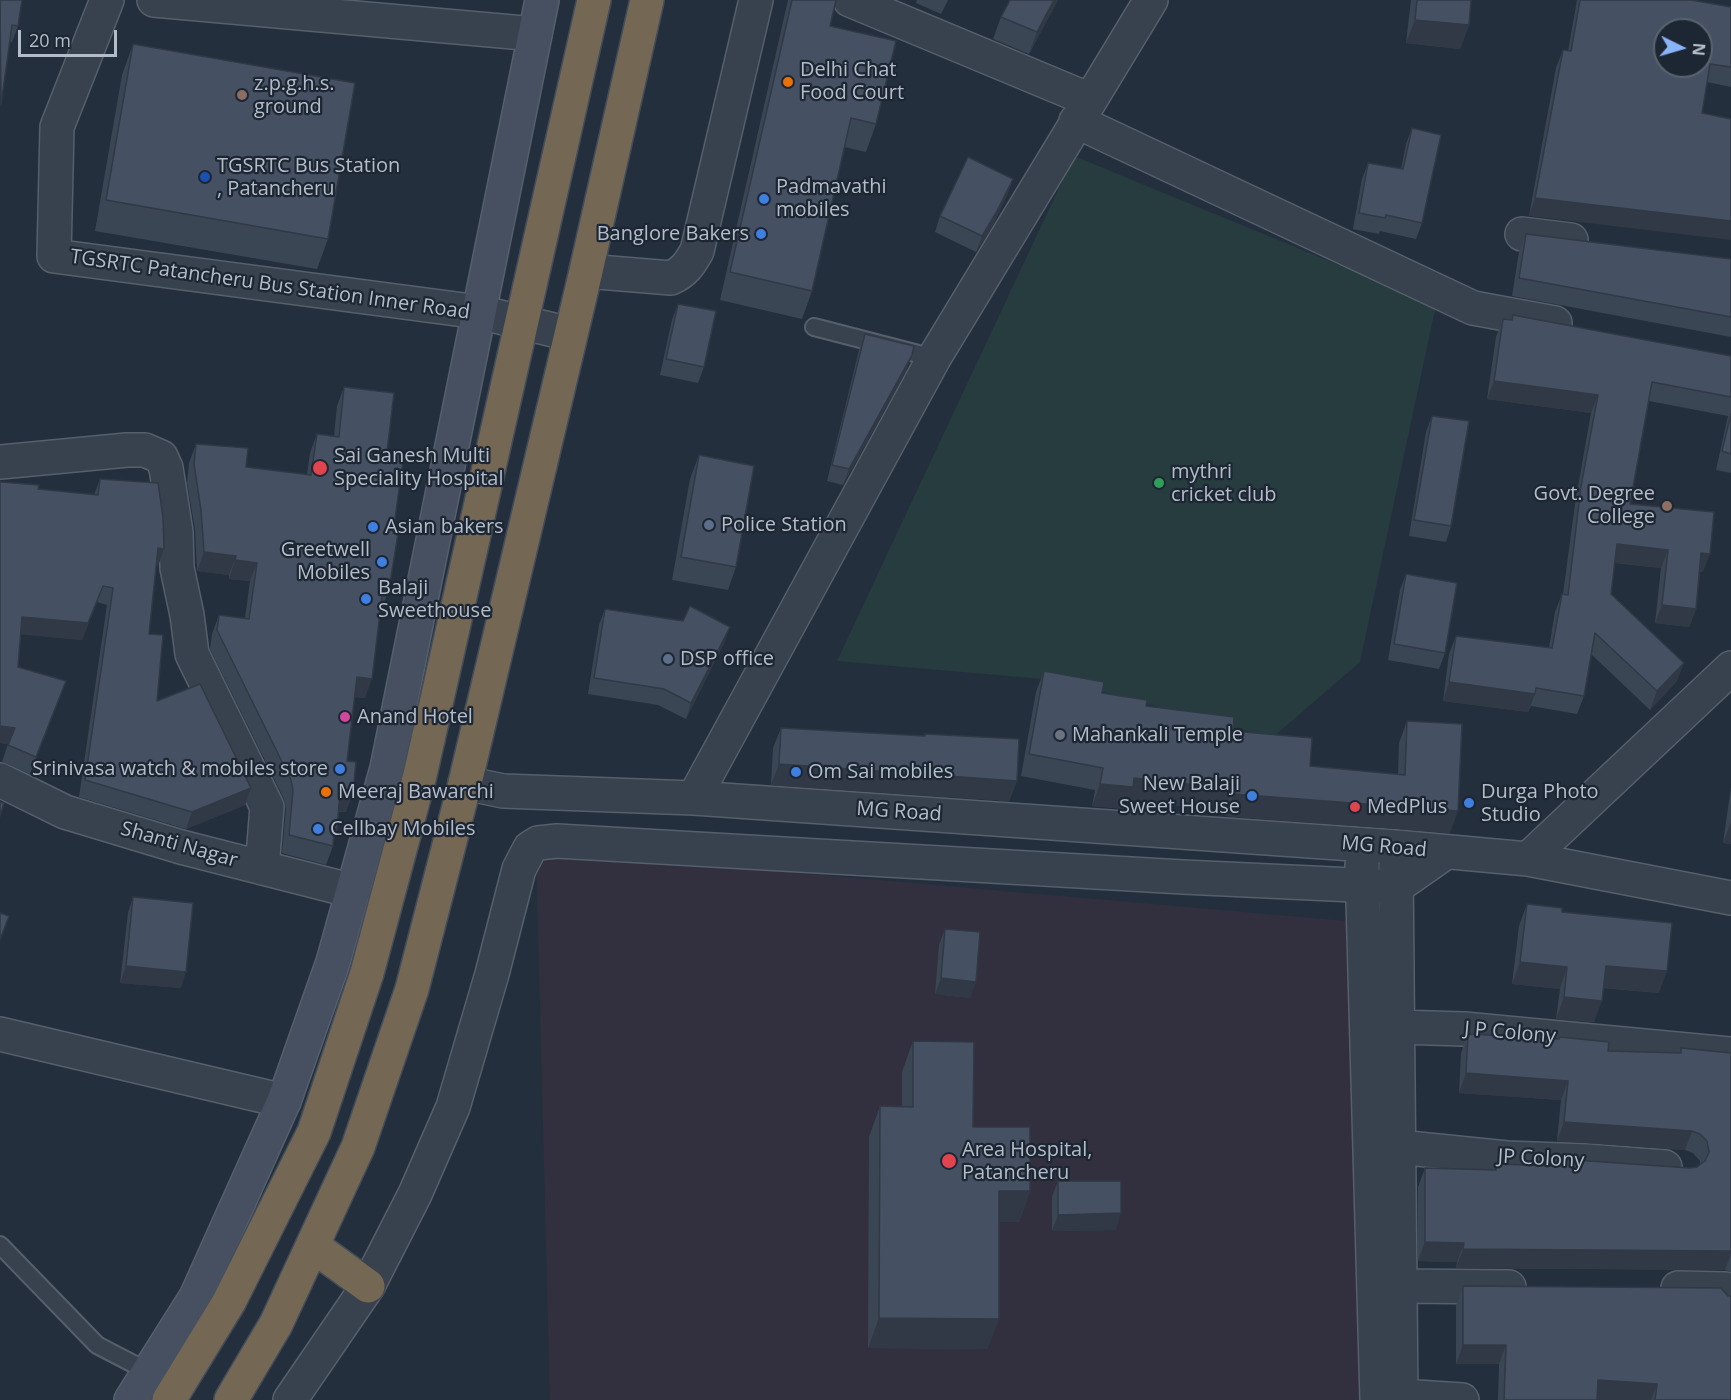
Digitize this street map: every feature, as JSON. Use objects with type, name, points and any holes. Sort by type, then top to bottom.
[{"type":"highway","points":[[231,1400],[276,1324],[358,1147],[412,989],[465,783],[586,271],[647,0]]},
{"type":"highway","points":[[169,1400],[229,1302],[314,1132],[367,973],[420,775],[590,2]]},
{"type":"highway","points":[[313,1246],[368,1286]]},
{"type":"street","name":"TGSRTC Patancheru Bus Station Inner Road","points":[[107,0],[57,126],[54,256],[479,312],[570,334]]},
{"type":"street","points":[[154,0],[535,34]]},
{"type":"street","points":[[131,1400],[196,1297],[285,1101],[333,962],[387,768],[542,0]]},
{"type":"street","points":[[586,271],[670,278],[689,266],[697,251],[756,0]]},
{"type":"street","points":[[850,0],[1083,111],[1473,308],[1578,327]]},
{"type":"street","points":[[694,798],[934,358],[1152,0]]},
{"type":"street","points":[[1522,234],[1603,244]]},
{"type":"street","points":[[0,462],[127,450],[145,450],[161,457],[166,468],[176,532],[177,568],[192,654],[267,807],[262,868]]},
{"type":"street","points":[[1528,859],[1731,668]]},
{"type":"street","points":[[387,768],[420,775]]},
{"type":"street","name":"Shanti Nagar","points":[[5,782],[65,812],[181,848],[353,891]]},
{"type":"street","name":"MG Road","points":[[465,783],[503,791],[694,798],[1362,844],[1446,852]]},
{"type":"street","name":"MG Road","points":[[368,1286],[416,1194],[453,1107],[492,974],[519,869],[530,848],[538,843],[557,841],[1183,878],[1396,887],[1446,852]]},
{"type":"street","points":[[1362,844],[1362,885],[1393,1399]]},
{"type":"street","points":[[1393,1399],[1400,1286],[1396,847]]},
{"type":"street","points":[[1446,852],[1528,859],[1731,898]]},
{"type":"street","name":"J P Colony","points":[[1397,1028],[1464,1029],[1731,1054]]},
{"type":"street","points":[[0,1034],[285,1101]]},
{"type":"street","name":"JP Colony","points":[[1398,1147],[1507,1158],[1587,1161],[1683,1169]]},
{"type":"street","points":[[290,1400],[368,1286]]},
{"type":"street","points":[[1400,1286],[1539,1287]]},
{"type":"street","points":[[1644,1288],[1725,1289],[1731,1299]]},
{"type":"street","points":[[1393,1399],[1462,1400]]},
{"type":"lane","points":[[814,327],[934,358]]},
{"type":"lane","points":[[0,1245],[97,1345],[149,1372]]},
{"type":"shaded area","name":"Area Hospital, Patancheru","points":[[536,850],[1346,921],[1362,1400],[550,1400]]},
{"type":"green space","name":"mythri cricket club","points":[[1074,156],[1436,305],[1360,662],[1272,738],[1065,681],[837,661]]},
{"type":"building","points":[[0,0],[22,0],[18,26],[12,25],[1,105]]},
{"type":"building","points":[[792,0],[836,0],[830,26],[896,41],[876,124],[851,118],[812,291],[730,272]]},
{"type":"building","points":[[1010,0],[1054,0],[1037,32],[1001,17]]},
{"type":"building","points":[[1417,0],[1471,0],[1469,25],[1415,20]]},
{"type":"building","points":[[1580,0],[1691,0],[1731,7],[1731,67],[1713,64],[1713,18],[1653,18],[1653,78],[1708,78],[1702,113],[1731,119],[1731,221],[1535,198],[1563,50],[1571,51]]},
{"type":"building","points":[[133,44],[355,83],[328,239],[106,200]]},
{"type":"building","points":[[1412,128],[1441,135],[1422,223],[1386,215],[1385,218],[1359,213],[1368,163],[1403,169]]},
{"type":"building","points":[[968,157],[1013,179],[982,236],[940,216]]},
{"type":"building","points":[[1526,234],[1731,259],[1731,317],[1519,278]]},
{"type":"building","points":[[678,304],[716,311],[704,367],[666,359]]},
{"type":"building","points":[[1513,315],[1731,356],[1731,397],[1652,382],[1630,504],[1714,512],[1710,554],[1701,553],[1696,609],[1662,605],[1668,550],[1617,544],[1611,594],[1684,663],[1657,691],[1595,633],[1584,696],[1536,688],[1535,694],[1449,682],[1456,636],[1552,648],[1562,594],[1568,595],[1581,486],[1598,395],[1494,381],[1503,319],[1512,320]]},
{"type":"building","points":[[865,334],[914,346],[912,355],[849,469],[832,465]]},
{"type":"building","points":[[344,387],[394,393],[387,452],[404,454],[393,533],[398,534],[389,589],[383,588],[372,679],[357,677],[347,761],[356,762],[353,793],[340,792],[333,846],[289,835],[293,790],[291,780],[217,630],[219,615],[249,619],[257,563],[235,560],[236,556],[204,552],[194,464],[196,444],[248,448],[246,467],[311,475],[317,434],[339,437]]},
{"type":"building","points":[[1731,414],[1731,454],[1722,451]]},
{"type":"building","points":[[1432,416],[1469,421],[1451,526],[1414,520]]},
{"type":"building","points":[[699,455],[754,466],[736,567],[681,557]]},
{"type":"building","points":[[100,479],[158,483],[163,517],[164,549],[158,548],[149,634],[163,635],[157,701],[200,684],[251,788],[192,812],[85,780],[113,588],[103,586],[88,623],[22,617],[18,667],[66,681],[36,757],[8,745],[15,728],[0,726],[0,482],[39,485],[38,489],[98,495]]},
{"type":"building","points":[[1406,574],[1457,583],[1445,653],[1394,644]]},
{"type":"building","points":[[690,606],[730,627],[691,703],[664,689],[594,678],[605,609],[683,621]]},
{"type":"building","points":[[1044,671],[1104,682],[1102,693],[1147,700],[1146,706],[1234,717],[1233,731],[1312,738],[1310,766],[1405,775],[1407,721],[1462,724],[1458,811],[1233,794],[1233,789],[1134,778],[1133,787],[1100,784],[1103,768],[1029,754]]},
{"type":"building","points":[[781,728],[1019,739],[1017,781],[779,764]]},
{"type":"building","points":[[0,802],[4,803],[0,816]]},
{"type":"building","points":[[133,897],[193,903],[186,972],[126,966]]},
{"type":"building","points":[[1527,904],[1562,908],[1562,912],[1672,923],[1667,971],[1606,966],[1602,1001],[1564,997],[1567,967],[1520,962]]},
{"type":"building","points":[[0,913],[9,916],[0,940]]},
{"type":"building","points":[[945,929],[980,932],[976,982],[941,978]]},
{"type":"building","points":[[1468,1034],[1559,1039],[1560,1037],[1609,1042],[1608,1051],[1681,1053],[1681,1048],[1731,1053],[1731,1251],[1463,1249],[1464,1243],[1425,1242],[1425,1168],[1496,1170],[1496,1164],[1554,1166],[1554,1162],[1561,1163],[1561,1159],[1689,1168],[1697,1167],[1705,1161],[1709,1152],[1707,1141],[1700,1134],[1692,1131],[1564,1122],[1568,1081],[1466,1073]]},
{"type":"building","points":[[913,1041],[974,1042],[973,1127],[1030,1127],[1030,1191],[999,1191],[999,1319],[879,1318],[880,1106],[913,1107]]},
{"type":"building","points":[[1058,1181],[1121,1181],[1121,1213],[1058,1215]]},
{"type":"building","points":[[1463,1286],[1721,1288],[1728,1296],[1731,1296],[1731,1400],[1655,1400],[1657,1384],[1598,1380],[1597,1400],[1504,1400],[1506,1345],[1463,1345]]},
{"type":"place","name":"Delhi Chat Food Court","points":[[788,82]]},
{"type":"place","name":"z.p.g.h.s. ground","points":[[242,95]]},
{"type":"place","name":"TGSRTC Bus Station , Patancheru","points":[[205,177]]},
{"type":"place","name":"Padmavathi mobiles","points":[[764,199]]},
{"type":"place","name":"Banglore Bakers","points":[[761,234]]},
{"type":"place","name":"Sai Ganesh Multi Speciality Hospital","points":[[320,468]]},
{"type":"place","name":"mythri cricket club","points":[[1159,483]]},
{"type":"place","name":"Govt. Degree College","points":[[1667,506]]},
{"type":"place","name":"Police Station","points":[[709,525]]},
{"type":"place","name":"Asian bakers","points":[[373,527]]},
{"type":"place","name":"Greetwell Mobiles","points":[[382,562]]},
{"type":"place","name":"Balaji Sweethouse","points":[[366,599]]},
{"type":"place","name":"DSP office","points":[[668,659]]},
{"type":"place","name":"Anand Hotel","points":[[345,717]]},
{"type":"place","name":"Mahankali Temple","points":[[1060,735]]},
{"type":"place","name":"Srinivasa watch & mobiles store","points":[[340,769]]},
{"type":"place","name":"Om Sai mobiles","points":[[796,772]]},
{"type":"place","name":"Meeraj Bawarchi","points":[[326,792]]},
{"type":"place","name":"New Balaji Sweet House","points":[[1252,796]]},
{"type":"place","name":"Durga Photo Studio","points":[[1469,803]]},
{"type":"place","name":"MedPlus","points":[[1355,807]]},
{"type":"place","name":"Cellbay Mobiles","points":[[318,829]]},
{"type":"place","name":"Area Hospital, Patancheru","points":[[949,1161]]}]
